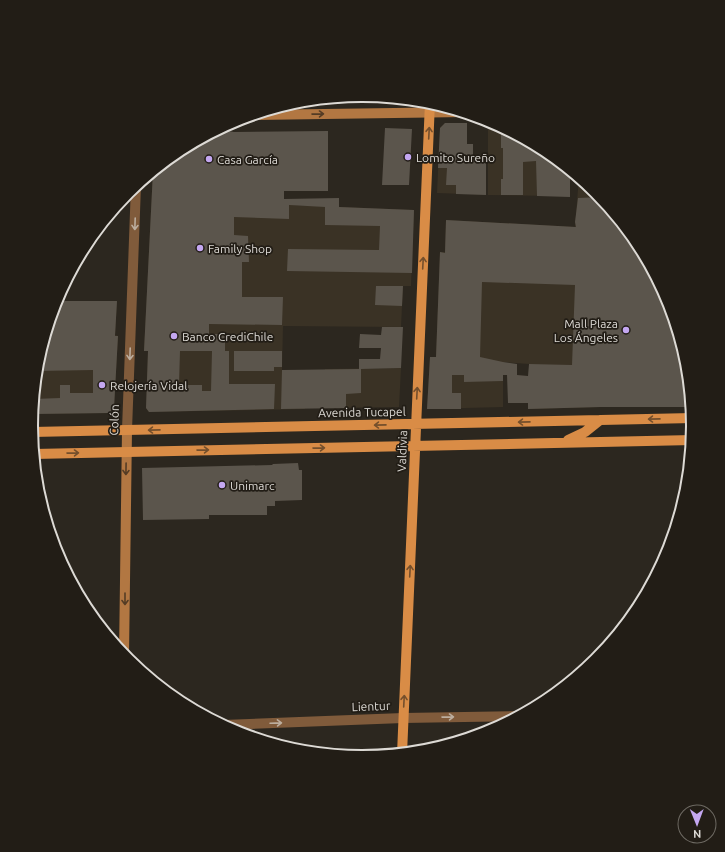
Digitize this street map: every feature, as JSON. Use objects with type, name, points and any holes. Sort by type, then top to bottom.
[{"type":"main road","name":"Valdivia","points":[[402,748],[430,109]]},
{"type":"main road","name":"Avenida Tucapel","points":[[38,432],[687,418]]},
{"type":"main road","points":[[561,443],[585,432],[600,420]]},
{"type":"main road","points":[[40,454],[686,440]]},
{"type":"street","points":[[273,115],[444,113]]},
{"type":"street","name":"Colón","points":[[124,645],[126,430],[136,195]]},
{"type":"street","name":"Lientur","points":[[235,725],[403,718],[507,716]]},
{"type":"shaded area","points":[[341,102],[340,104],[320,104]]},
{"type":"shaded area","points":[[445,123],[467,123],[466,194],[437,193],[440,128]]},
{"type":"shaded area","points":[[488,128],[491,128],[525,145],[549,160],[554,196],[488,195]]},
{"type":"shaded area","points":[[221,134],[268,204],[414,210],[411,286],[403,286],[401,327],[283,326],[282,370],[305,370],[305,409],[149,412],[146,408],[148,351],[144,351],[153,179],[182,156],[219,135]]},
{"type":"shaded area","points":[[578,184],[620,228],[654,282],[670,322],[676,342],[681,363],[686,407],[528,409],[529,364],[503,362],[503,407],[427,409],[430,357],[436,357],[440,252],[445,252],[446,220],[575,227]]},
{"type":"shaded area","points":[[63,301],[117,301],[115,335],[118,336],[114,408],[110,413],[39,414],[44,363],[55,322]]},
{"type":"shaded area","points":[[401,368],[399,407],[325,408],[325,369]]},
{"type":"building","points":[[340,102],[340,104],[320,104]]},
{"type":"building","points":[[445,123],[467,123],[467,144],[473,144],[473,155],[486,155],[486,195],[456,194],[456,185],[446,185],[447,168],[438,168],[440,128]]},
{"type":"building","points":[[385,128],[412,129],[409,185],[382,185]]},
{"type":"building","points":[[228,131],[328,131],[328,191],[284,191],[284,199],[339,198],[339,207],[414,210],[412,273],[287,271],[288,249],[379,250],[380,226],[325,225],[325,207],[289,205],[289,219],[234,217],[234,235],[248,236],[249,262],[242,262],[242,297],[283,297],[282,325],[209,324],[209,334],[225,334],[225,351],[229,351],[229,384],[275,384],[274,409],[149,412],[146,408],[148,351],[144,351],[153,179],[182,156],[219,135]],"holes":[[[180,351],[212,351],[211,391],[202,391],[202,385],[179,385]]]},
{"type":"building","points":[[501,133],[543,156],[570,177],[570,197],[537,196],[536,161],[523,162],[523,195],[501,195],[501,179],[503,179],[503,148],[501,148]]},
{"type":"building","points":[[592,197],[620,228],[644,264],[654,282],[670,322],[676,342],[681,363],[686,407],[528,409],[528,403],[508,403],[507,375],[503,375],[503,381],[464,382],[464,375],[452,375],[452,393],[461,393],[461,409],[427,409],[430,357],[436,357],[440,252],[445,253],[446,220],[576,227],[575,222],[578,198]],"holes":[[[482,282],[575,285],[572,365],[529,364],[528,376],[517,375],[517,364],[480,357]]]},
{"type":"building","points":[[376,286],[403,286],[402,306],[375,305]]},
{"type":"building","points":[[63,301],[117,301],[115,336],[118,336],[114,408],[110,413],[39,414],[40,399],[60,398],[60,385],[70,385],[70,393],[93,393],[93,370],[43,371],[49,342]]},
{"type":"building","points":[[382,327],[403,327],[401,368],[361,369],[361,393],[346,394],[346,408],[281,409],[282,370],[359,369],[359,359],[380,359],[381,348],[359,348],[360,334],[381,335]]},
{"type":"building","points":[[234,351],[282,351],[282,367],[274,367],[274,371],[234,371]]},
{"type":"building","name":"Unimarc","points":[[298,463],[299,470],[302,470],[302,500],[275,501],[275,506],[267,506],[267,515],[209,515],[209,519],[143,520],[142,468]]},
{"type":"place","name":"Lomito Sureño","points":[[408,157]]},
{"type":"place","name":"Casa García","points":[[209,159]]},
{"type":"place","name":"Family Shop","points":[[200,248]]},
{"type":"place","name":"Mall Plaza Los Ángeles","points":[[626,330]]},
{"type":"place","name":"Banco CrediChile","points":[[174,336]]},
{"type":"place","name":"Relojería Vidal","points":[[102,385]]},
{"type":"place","name":"Unimarc","points":[[222,485]]}]
